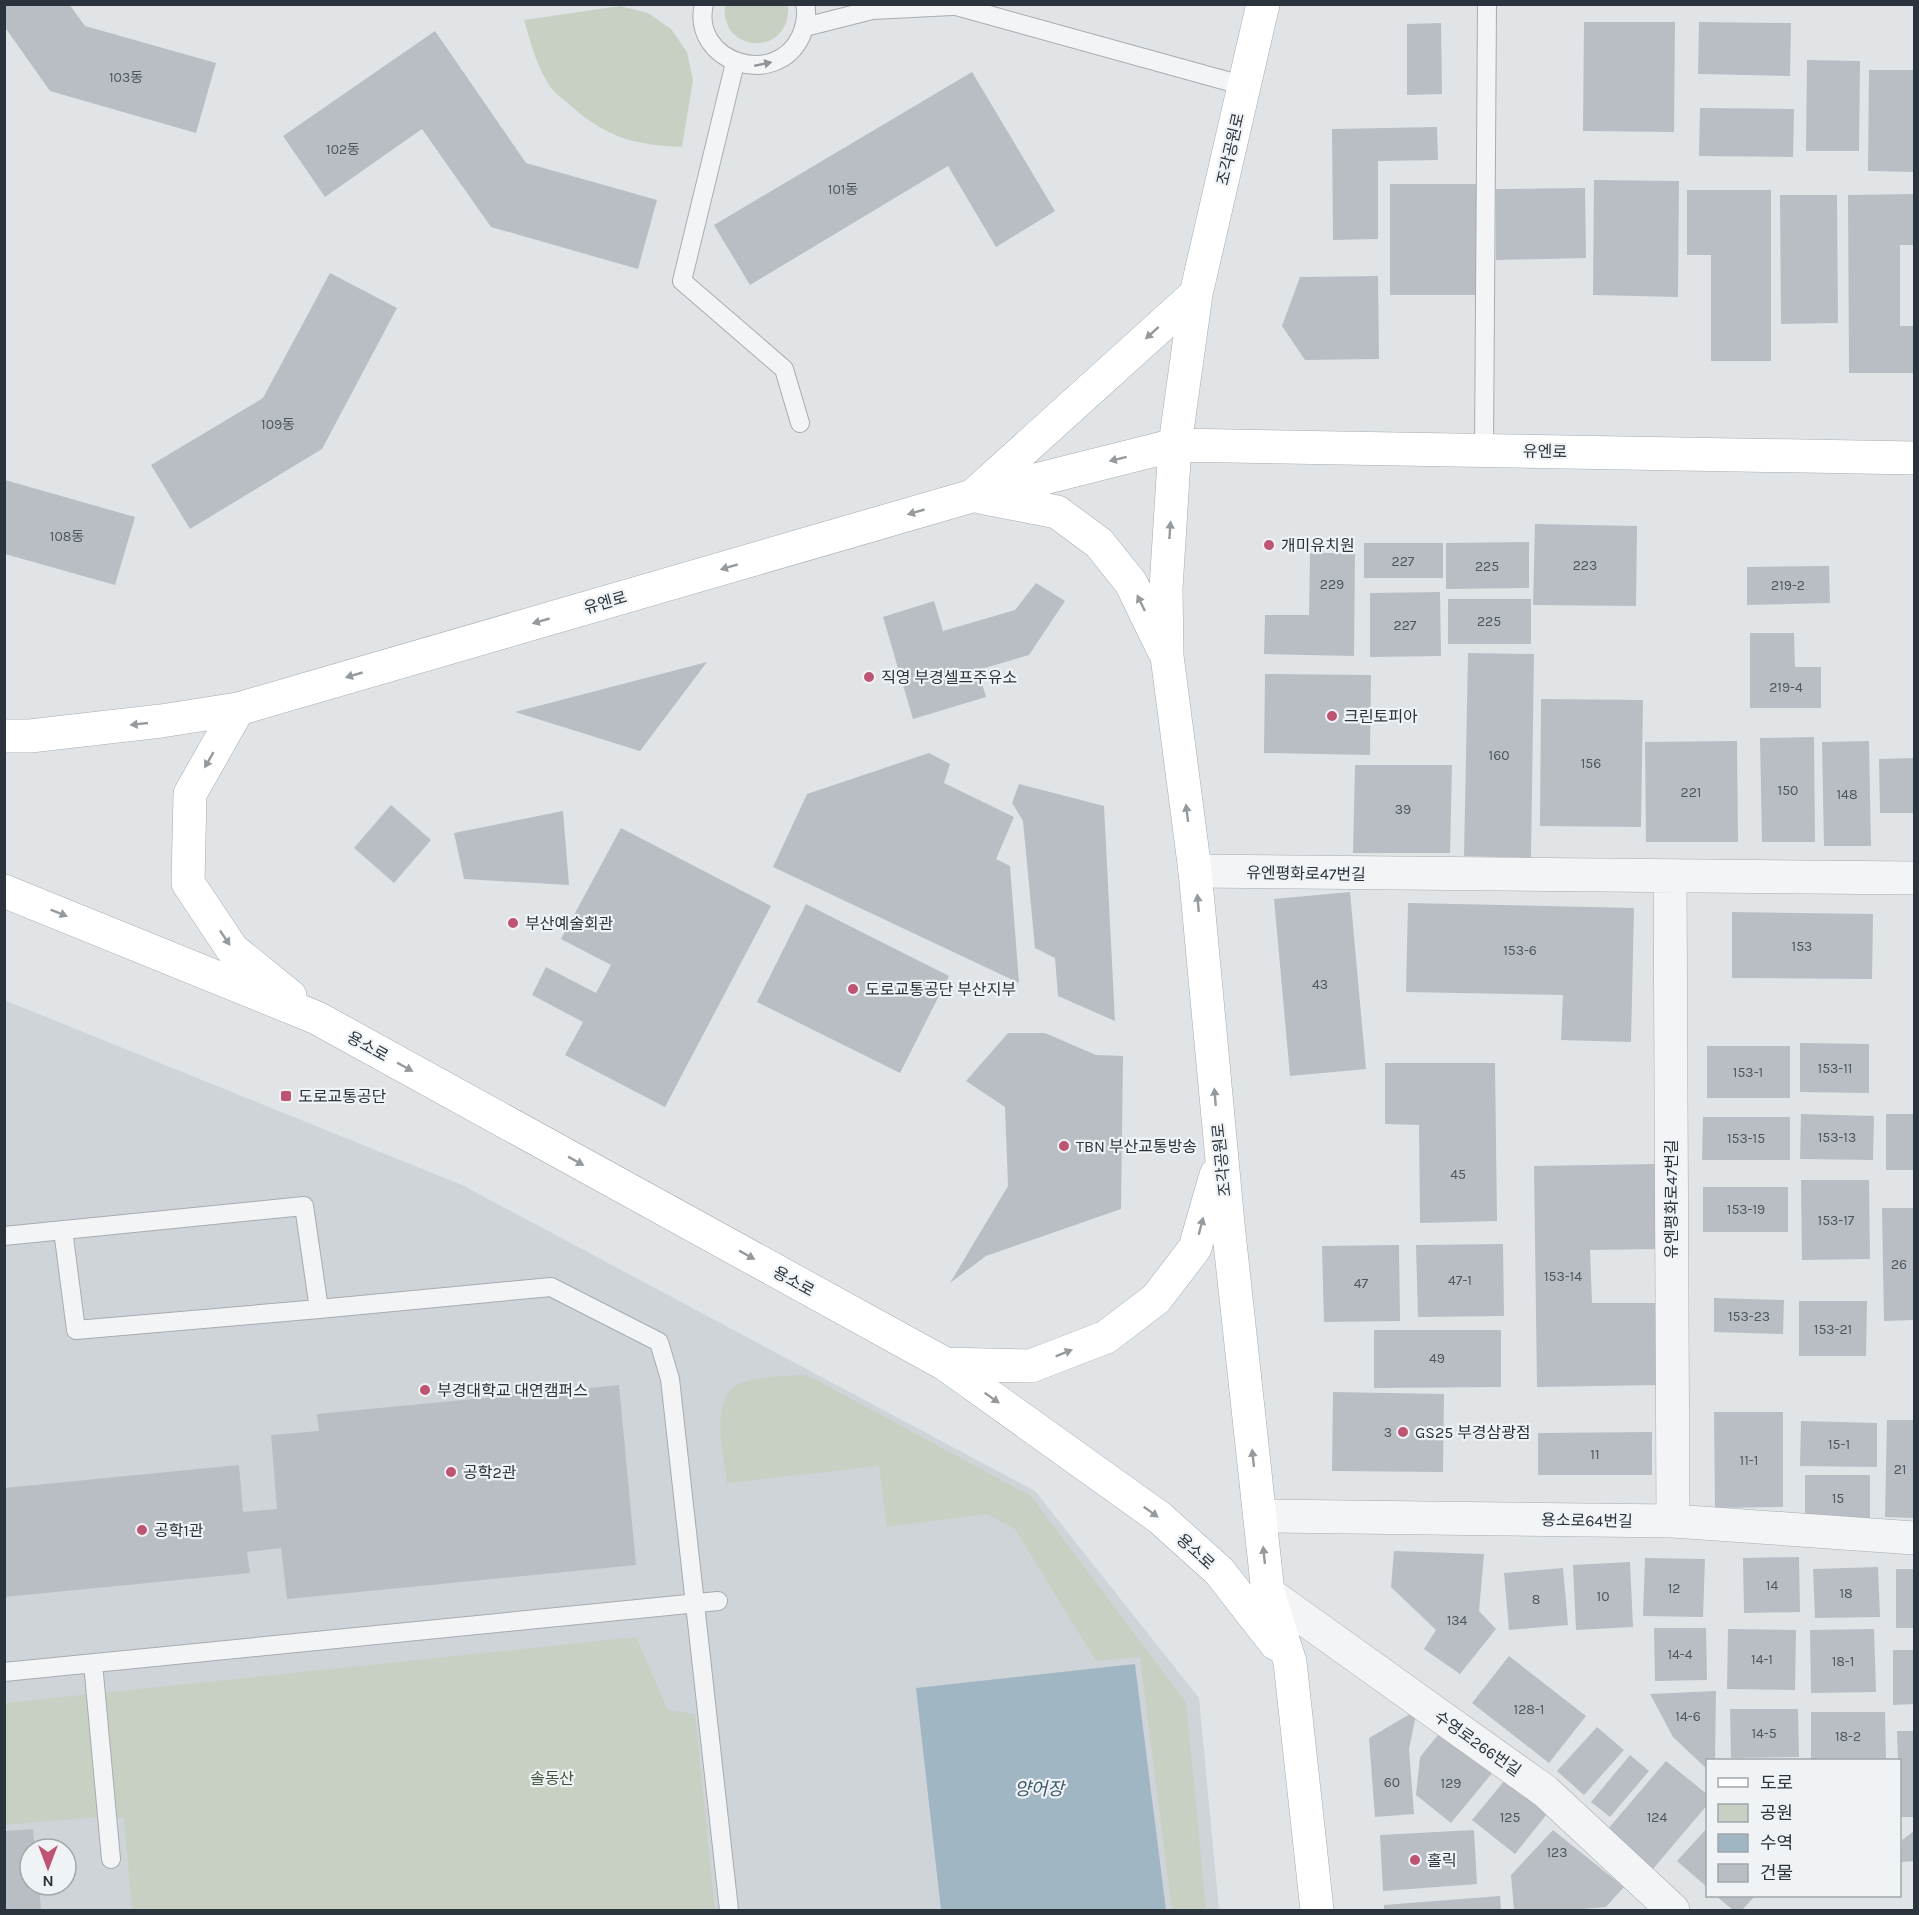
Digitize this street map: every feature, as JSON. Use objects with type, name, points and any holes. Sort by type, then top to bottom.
[{"type":"main road","name":"조각공원로","points":[[1263,4],[1196,294],[1175,445],[1166,588],[1167,656],[1195,872],[1221,1155],[1268,1593],[1290,1662]]},
{"type":"main road","points":[[972,496],[1196,294]]},
{"type":"main road","name":"유엔로","points":[[4,736],[30,736],[161,722],[238,709],[972,496],[1175,445],[1914,458]]},
{"type":"main road","points":[[972,496],[1057,513],[1099,543],[1131,583],[1167,656]]},
{"type":"main road","points":[[238,709],[190,794],[188,883],[232,949],[317,1018]]},
{"type":"main road","name":"용소로","points":[[4,891],[317,1018],[945,1364],[1160,1518],[1219,1571],[1290,1662]]},
{"type":"main road","points":[[945,1364],[1031,1366],[1106,1337],[1156,1299],[1195,1248],[1221,1155]]},
{"type":"main road","points":[[1290,1662],[1317,1911]]},
{"type":"street","name":"유엔평화로47번길","points":[[1195,872],[1914,878]]},
{"type":"street","name":"유엔평화로47번길","points":[[1670,876],[1673,1521]]},
{"type":"street","name":"용소로64번길","points":[[1260,1516],[1673,1521],[1914,1538]]},
{"type":"street","name":"수영로266번길","points":[[1268,1593],[1545,1791],[1672,1911]]},
{"type":"lane","points":[[700,6],[710,42],[721,54],[735,63],[753,66],[770,63],[786,56],[798,43],[805,27],[805,4]]},
{"type":"lane","points":[[1484,450],[1486,4]]},
{"type":"lane","points":[[805,27],[872,10],[950,5],[1245,86]]},
{"type":"lane","points":[[735,63],[682,281],[784,369],[801,423]]},
{"type":"lane","points":[[4,1236],[304,1206],[318,1309]]},
{"type":"lane","points":[[63,1230],[76,1330],[551,1287],[659,1342],[670,1379],[729,1911]]},
{"type":"lane","points":[[4,1672],[718,1601]]},
{"type":"lane","points":[[93,1663],[111,1859]]},
{"type":"shaded area","name":"부경대학교 대연캠퍼스","points":[[4,1000],[462,1185],[1035,1491],[1199,1698],[1219,1910],[5,1910]]},
{"type":"green space","points":[[725,5],[788,5],[786,22],[779,34],[768,41],[756,43],[743,41],[733,33],[726,21]]},
{"type":"green space","points":[[620,6],[648,13],[671,29],[687,52],[693,80],[682,147],[636,142],[610,133],[585,118],[554,91],[538,64],[524,20]]},
{"type":"green space","points":[[807,1375],[1031,1496],[1186,1702],[1206,1910],[1172,1910],[1140,1657],[1096,1661],[1015,1529],[987,1514],[887,1527],[879,1466],[727,1483],[720,1428],[724,1401],[731,1390],[741,1383],[757,1379]]},
{"type":"green space","name":"솔동산","points":[[636,1637],[668,1710],[695,1714],[715,1910],[132,1910],[124,1818],[98,1817],[5,1825],[5,1703]]},
{"type":"water","name":"양어장","points":[[1135,1664],[1166,1910],[941,1910],[916,1688]]},
{"type":"building","points":[[4,4],[69,4],[85,26],[216,63],[196,133],[50,91],[4,26]]},
{"type":"building","points":[[1584,22],[1675,22],[1674,132],[1583,131]]},
{"type":"building","points":[[1699,22],[1791,23],[1790,76],[1698,74]]},
{"type":"building","points":[[1441,23],[1442,94],[1407,95],[1407,24]]},
{"type":"building","points":[[435,31],[526,163],[657,200],[638,269],[491,227],[422,129],[325,197],[283,136]]},
{"type":"building","points":[[1807,60],[1860,61],[1859,151],[1806,151]]},
{"type":"building","points":[[1869,70],[1914,70],[1914,172],[1868,171]]},
{"type":"building","points":[[972,72],[1055,211],[996,247],[948,166],[750,285],[714,225]]},
{"type":"building","points":[[1700,108],[1794,109],[1793,157],[1699,156]]},
{"type":"building","points":[[1437,127],[1438,160],[1378,161],[1378,239],[1333,240],[1332,129]]},
{"type":"building","points":[[1594,180],[1679,181],[1678,297],[1593,295]]},
{"type":"building","points":[[1390,184],[1490,184],[1490,295],[1390,295]]},
{"type":"building","points":[[1585,188],[1586,258],[1496,260],[1496,189]]},
{"type":"building","points":[[1687,190],[1771,190],[1771,361],[1711,361],[1711,255],[1687,255]]},
{"type":"building","points":[[1914,194],[1914,245],[1900,245],[1900,326],[1914,326],[1914,373],[1849,373],[1848,195]]},
{"type":"building","points":[[1780,195],[1837,195],[1838,323],[1781,324]]},
{"type":"building","points":[[330,273],[397,308],[322,449],[190,529],[151,465],[263,398]]},
{"type":"building","points":[[1378,276],[1379,359],[1305,360],[1282,326],[1300,277]]},
{"type":"building","points":[[5,480],[135,517],[115,585],[5,554]]},
{"type":"building","points":[[1535,524],[1637,526],[1636,606],[1533,605]]},
{"type":"building","points":[[1529,542],[1529,588],[1446,589],[1446,543]]},
{"type":"building","points":[[1364,543],[1443,543],[1443,578],[1364,578]]},
{"type":"building","points":[[1310,553],[1355,553],[1354,656],[1264,654],[1265,615],[1309,615]]},
{"type":"building","points":[[1829,566],[1830,603],[1747,605],[1747,567]]},
{"type":"building","points":[[1036,583],[1065,601],[1029,655],[978,670],[986,697],[913,719],[883,617],[934,601],[943,631],[1015,610]]},
{"type":"building","points":[[1440,592],[1441,656],[1370,657],[1370,593]]},
{"type":"building","points":[[1448,599],[1531,599],[1531,644],[1448,644]]},
{"type":"building","points":[[1750,633],[1794,633],[1795,667],[1821,667],[1821,708],[1750,708]]},
{"type":"building","points":[[1468,653],[1534,654],[1531,858],[1464,856]]},
{"type":"building","points":[[707,662],[640,751],[515,712]]},
{"type":"building","points":[[1265,674],[1371,675],[1370,755],[1264,753]]},
{"type":"building","points":[[1541,699],[1643,700],[1641,827],[1540,826]]},
{"type":"building","points":[[1814,737],[1815,842],[1762,842],[1760,738]]},
{"type":"building","points":[[1737,741],[1738,842],[1646,842],[1645,742]]},
{"type":"building","points":[[1869,741],[1871,846],[1824,846],[1822,742]]},
{"type":"building","points":[[929,753],[950,764],[944,783],[1014,817],[996,859],[1010,866],[1019,983],[773,867],[807,794]]},
{"type":"building","points":[[1914,758],[1914,813],[1880,813],[1879,759]]},
{"type":"building","points":[[1355,765],[1452,765],[1450,853],[1353,853]]},
{"type":"building","points":[[1019,784],[1104,806],[1115,1021],[1058,996],[1055,958],[1035,948],[1023,821],[1012,803]]},
{"type":"building","points":[[391,805],[431,840],[394,883],[354,848]]},
{"type":"building","points":[[563,811],[569,885],[464,879],[454,833]]},
{"type":"building","points":[[621,828],[771,906],[665,1107],[565,1055],[583,1022],[532,995],[546,967],[596,993],[611,965],[561,939]]},
{"type":"building","points":[[1350,892],[1366,1069],[1290,1076],[1274,899]]},
{"type":"building","points":[[1408,903],[1634,908],[1631,1042],[1561,1040],[1563,995],[1406,992]]},
{"type":"building","name":"도로교통공단 부산지부","points":[[806,904],[949,976],[900,1073],[757,1002]]},
{"type":"building","points":[[1732,912],[1873,914],[1872,979],[1732,978]]},
{"type":"building","name":"TBN 부산교통방송","points":[[1008,1033],[1045,1033],[1096,1055],[1123,1056],[1121,1209],[986,1256],[950,1283],[1008,1186],[1005,1107],[966,1081]]},
{"type":"building","points":[[1800,1043],[1869,1044],[1869,1093],[1800,1092]]},
{"type":"building","points":[[1707,1046],[1790,1046],[1790,1098],[1707,1098]]},
{"type":"building","points":[[1385,1063],[1495,1063],[1497,1221],[1420,1223],[1419,1125],[1385,1124]]},
{"type":"building","points":[[1801,1114],[1874,1116],[1873,1160],[1800,1159]]},
{"type":"building","points":[[1886,1114],[1914,1114],[1914,1170],[1886,1170]]},
{"type":"building","points":[[1703,1117],[1790,1117],[1790,1160],[1702,1160]]},
{"type":"building","points":[[1656,1164],[1657,1249],[1590,1250],[1592,1303],[1658,1303],[1659,1385],[1537,1387],[1534,1166]]},
{"type":"building","points":[[1801,1180],[1869,1180],[1870,1259],[1802,1260]]},
{"type":"building","points":[[1703,1187],[1788,1187],[1788,1232],[1703,1232]]},
{"type":"building","points":[[1882,1208],[1914,1208],[1914,1320],[1884,1321]]},
{"type":"building","points":[[1503,1244],[1504,1316],[1418,1317],[1416,1245]]},
{"type":"building","points":[[1399,1245],[1400,1321],[1324,1322],[1322,1246]]},
{"type":"building","points":[[1714,1298],[1784,1300],[1783,1334],[1714,1332]]},
{"type":"building","points":[[1799,1301],[1867,1301],[1866,1356],[1799,1356]]},
{"type":"building","points":[[1374,1330],[1501,1330],[1501,1387],[1374,1388]]},
{"type":"building","name":"공학2관","points":[[619,1385],[636,1565],[287,1599],[281,1548],[247,1552],[250,1573],[4,1597],[4,1488],[239,1465],[243,1512],[277,1509],[271,1435],[319,1431],[317,1414]]},
{"type":"building","points":[[1333,1392],[1444,1394],[1443,1472],[1332,1471]]},
{"type":"building","points":[[1714,1412],[1783,1412],[1783,1507],[1715,1508]]},
{"type":"building","points":[[1887,1420],[1914,1420],[1914,1518],[1885,1517]]},
{"type":"building","points":[[1801,1421],[1877,1423],[1877,1467],[1800,1466]]},
{"type":"building","points":[[1652,1432],[1652,1475],[1538,1475],[1538,1433]]},
{"type":"building","points":[[1805,1475],[1870,1475],[1870,1520],[1805,1520]]},
{"type":"building","points":[[1394,1551],[1484,1554],[1479,1611],[1496,1629],[1460,1674],[1424,1649],[1436,1630],[1391,1587]]},
{"type":"building","points":[[1799,1557],[1800,1612],[1744,1613],[1743,1558]]},
{"type":"building","points":[[1645,1558],[1705,1559],[1703,1617],[1643,1616]]},
{"type":"building","points":[[1630,1562],[1633,1627],[1576,1630],[1573,1565]]},
{"type":"building","points":[[1878,1567],[1880,1617],[1815,1618],[1813,1569]]},
{"type":"building","points":[[1563,1568],[1568,1625],[1509,1630],[1504,1573]]},
{"type":"building","points":[[1896,1569],[1914,1569],[1914,1628],[1896,1628]]},
{"type":"building","points":[[1654,1628],[1706,1628],[1707,1680],[1655,1681]]},
{"type":"building","points":[[1728,1629],[1796,1630],[1795,1690],[1727,1689]]},
{"type":"building","points":[[1874,1629],[1876,1692],[1811,1693],[1810,1630]]},
{"type":"building","points":[[1893,1650],[1914,1650],[1914,1704],[1893,1705]]},
{"type":"building","points":[[1509,1656],[1586,1716],[1549,1763],[1472,1703]]},
{"type":"building","points":[[1716,1691],[1715,1759],[1706,1759],[1706,1768],[1673,1737],[1650,1694]]},
{"type":"building","points":[[1730,1709],[1798,1709],[1799,1757],[1731,1758]]},
{"type":"building","points":[[1417,1710],[1409,1749],[1414,1814],[1375,1817],[1369,1738]]},
{"type":"building","points":[[1811,1712],[1885,1712],[1886,1759],[1811,1759]]},
{"type":"building","points":[[1597,1727],[1624,1750],[1584,1795],[1557,1771]]},
{"type":"building","points":[[1442,1730],[1493,1772],[1451,1823],[1416,1795],[1420,1757]]},
{"type":"building","points":[[1897,1731],[1914,1731],[1914,1817],[1901,1817],[1901,1759],[1898,1759]]},
{"type":"building","points":[[1630,1755],[1649,1771],[1610,1817],[1591,1802]]},
{"type":"building","points":[[1666,1761],[1706,1793],[1706,1806],[1653,1869],[1607,1830]]},
{"type":"building","points":[[1505,1780],[1547,1814],[1515,1854],[1472,1820]]},
{"type":"building","points":[[33,1829],[34,1837],[18,1837],[18,1897],[40,1897],[41,1910],[5,1910],[5,1831]]},
{"type":"building","points":[[1706,1829],[1706,1886],[1677,1861]]},
{"type":"building","points":[[1474,1830],[1477,1884],[1383,1891],[1380,1835]]},
{"type":"building","points":[[1553,1830],[1624,1887],[1606,1907],[1571,1910],[1514,1910],[1511,1875]]},
{"type":"building","points":[[1914,1831],[1914,1861],[1901,1862],[1902,1840]]},
{"type":"building","points":[[1500,1896],[1501,1910],[1384,1910],[1384,1905]]},
{"type":"building","points":[[1717,1897],[1754,1897],[1742,1910],[1733,1910]]},
{"type":"place","name":"개미유치원","points":[[1269,545]]},
{"type":"place","name":"직영 부경셀프주유소","points":[[869,677]]},
{"type":"place","name":"크린토피아","points":[[1332,716]]},
{"type":"place","name":"부산예술회관","points":[[513,923]]},
{"type":"place","name":"도로교통공단 부산지부","points":[[853,989]]},
{"type":"place","name":"도로교통공단","points":[[286,1096]]},
{"type":"place","name":"TBN 부산교통방송","points":[[1064,1146]]},
{"type":"place","name":"부경대학교 대연캠퍼스","points":[[425,1390]]},
{"type":"place","name":"GS25 부경삼광점","points":[[1403,1432]]},
{"type":"place","name":"공학2관","points":[[451,1472]]},
{"type":"place","name":"공학1관","points":[[142,1530]]},
{"type":"place","name":"홀릭","points":[[1415,1860]]}]
